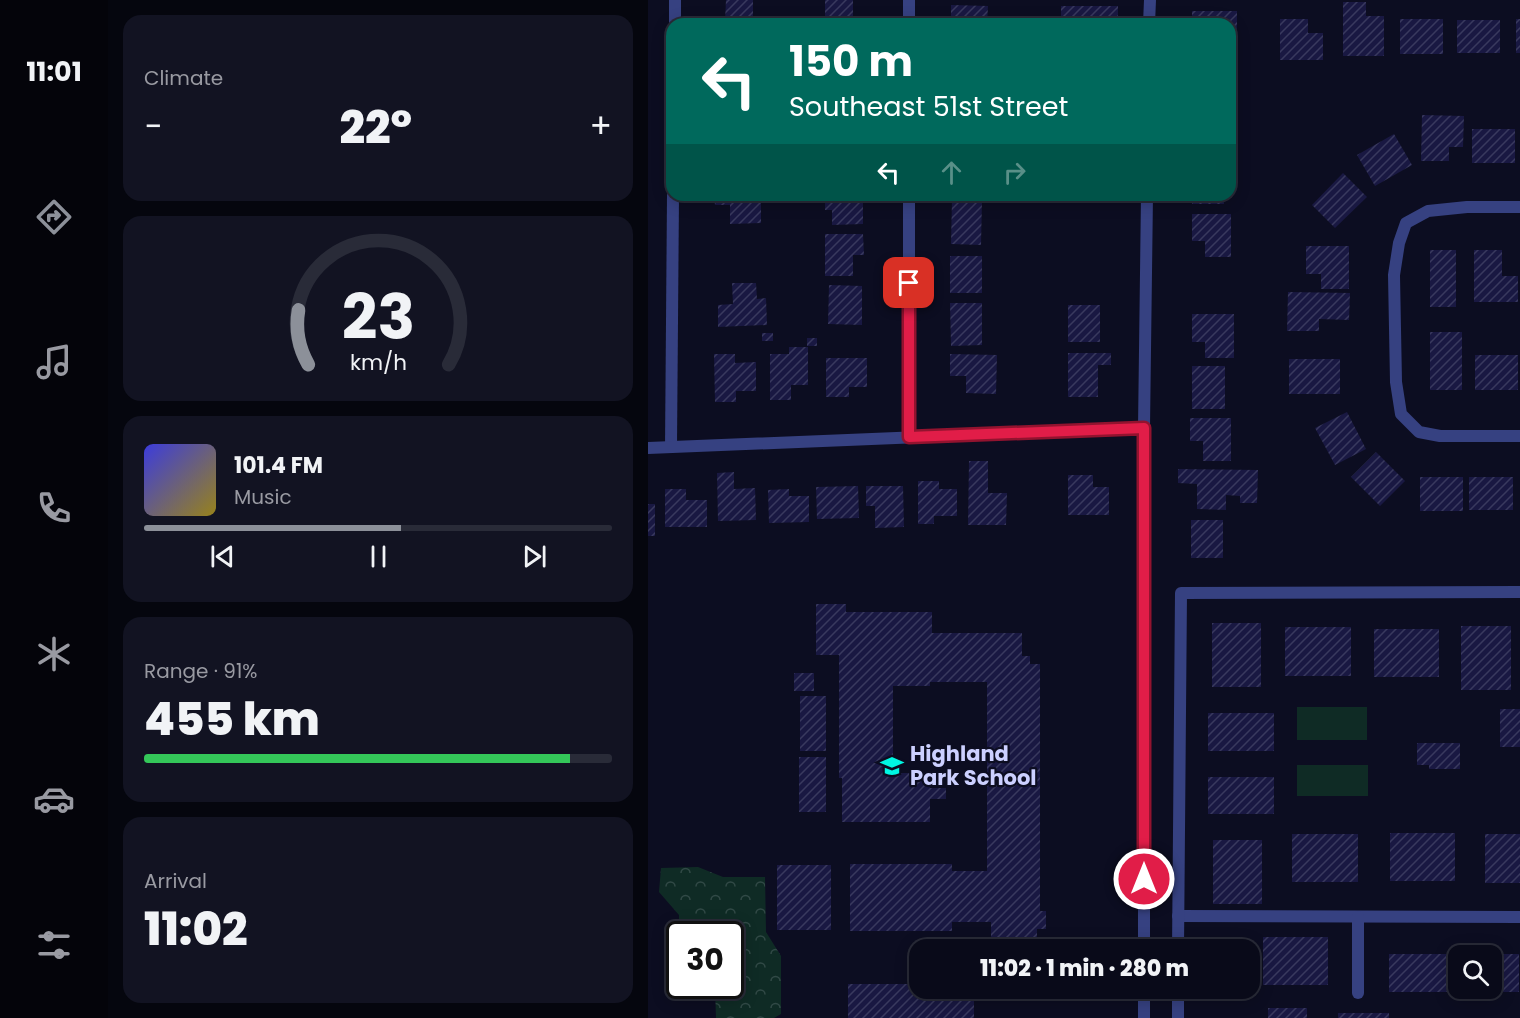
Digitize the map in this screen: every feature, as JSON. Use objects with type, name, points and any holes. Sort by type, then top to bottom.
[{"type":"street","points":[[675,0],[675,18]]},
{"type":"street","points":[[909,0],[909,18]]},
{"type":"street","points":[[1149,18],[1150,0]]},
{"type":"street","points":[[671,447],[673,201]]},
{"type":"street","points":[[909,201],[909,437]]},
{"type":"street","points":[[1144,939],[1144,428],[1147,201]]},
{"type":"street","points":[[1520,207],[1467,207],[1428,212],[1406,223],[1399,243],[1394,275],[1396,382],[1401,414],[1419,432],[1440,436],[1520,436]]},
{"type":"street","points":[[648,447],[1144,428]]},
{"type":"street","points":[[1178,939],[1181,593],[1520,592]]},
{"type":"street","points":[[1178,916],[1520,917]]},
{"type":"street","points":[[1358,917],[1358,993]]},
{"type":"street","points":[[1144,999],[1144,1018]]},
{"type":"street","points":[[1178,999],[1178,1018]]},
{"type":"green space","points":[[1297,707],[1367,707],[1367,740],[1297,740]]},
{"type":"green space","points":[[1297,765],[1368,765],[1368,796],[1297,796]]},
{"type":"green space","points":[[698,867],[723,877],[765,877],[766,932],[781,956],[781,1014],[774,1018],[716,1018],[715,999],[744,999],[744,921],[679,921],[679,915],[659,892],[661,868]]},
{"type":"building","points":[[726,0],[753,0],[753,18],[725,18]]},
{"type":"building","points":[[825,0],[853,0],[853,18],[825,18]]},
{"type":"building","points":[[1343,2],[1366,2],[1366,16],[1384,16],[1384,56],[1343,56]]},
{"type":"building","points":[[951,5],[988,6],[987,18],[951,18]]},
{"type":"building","points":[[1061,6],[1118,6],[1118,18],[1061,18]]},
{"type":"building","points":[[1192,11],[1237,11],[1237,52],[1236,18],[1192,18]]},
{"type":"building","points":[[1280,19],[1308,19],[1308,33],[1323,33],[1323,60],[1280,60]]},
{"type":"building","points":[[1400,19],[1443,19],[1443,54],[1400,54]]},
{"type":"building","points":[[1516,19],[1520,19],[1520,53],[1516,53]]},
{"type":"building","points":[[1457,20],[1500,20],[1500,53],[1457,53]]},
{"type":"building","points":[[1422,115],[1464,116],[1463,147],[1449,147],[1449,161],[1421,161]]},
{"type":"building","points":[[1472,129],[1515,129],[1515,163],[1472,163]]},
{"type":"building","points":[[1394,134],[1412,165],[1375,186],[1357,155]]},
{"type":"building","points":[[1343,173],[1367,197],[1335,228],[1312,205]]},
{"type":"building","points":[[715,201],[761,201],[761,223],[730,224],[730,205],[715,205]]},
{"type":"building","points":[[825,201],[863,201],[863,224],[832,225],[832,210],[825,210]]},
{"type":"building","points":[[952,201],[982,201],[981,245],[951,244]]},
{"type":"building","points":[[1192,201],[1224,201],[1224,204],[1192,204]]},
{"type":"building","points":[[1192,214],[1231,214],[1231,257],[1205,257],[1205,241],[1192,241]]},
{"type":"building","points":[[825,234],[863,234],[864,255],[853,255],[853,276],[825,276]]},
{"type":"building","points":[[1306,246],[1349,246],[1349,289],[1321,289],[1321,274],[1306,274]]},
{"type":"building","points":[[1430,250],[1456,250],[1456,307],[1430,307]]},
{"type":"building","points":[[1474,250],[1502,250],[1502,276],[1518,276],[1518,302],[1474,302]]},
{"type":"building","points":[[950,256],[982,256],[982,293],[950,293]]},
{"type":"building","points":[[732,283],[756,283],[757,299],[766,298],[767,325],[718,327],[718,305],[733,304]]},
{"type":"building","points":[[829,285],[862,286],[862,325],[828,324]]},
{"type":"building","points":[[1288,292],[1350,293],[1349,320],[1319,319],[1319,331],[1287,331]]},
{"type":"building","points":[[950,303],[982,303],[982,345],[951,346]]},
{"type":"building","points":[[1068,305],[1100,305],[1100,342],[1068,342]]},
{"type":"building","points":[[1192,314],[1234,314],[1234,358],[1205,358],[1205,342],[1192,342]]},
{"type":"building","points":[[1430,332],[1462,332],[1462,390],[1430,390]]},
{"type":"building","points":[[762,333],[773,333],[773,341],[762,341]]},
{"type":"building","points":[[807,338],[817,338],[817,346],[807,346]]},
{"type":"building","points":[[789,347],[808,347],[808,385],[791,385],[791,400],[770,400],[770,354],[789,354]]},
{"type":"building","points":[[1068,353],[1111,353],[1111,365],[1098,365],[1098,397],[1068,397]]},
{"type":"building","points":[[714,354],[735,354],[735,363],[756,362],[756,391],[736,391],[736,402],[715,402]]},
{"type":"building","points":[[950,354],[997,355],[996,394],[966,393],[966,376],[950,376]]},
{"type":"building","points":[[1475,355],[1518,355],[1518,390],[1475,390]]},
{"type":"building","points":[[826,358],[867,358],[867,387],[849,387],[849,397],[826,397]]},
{"type":"building","points":[[1289,359],[1340,359],[1340,394],[1289,394]]},
{"type":"building","points":[[1192,366],[1225,366],[1225,409],[1192,409]]},
{"type":"building","points":[[1347,412],[1366,449],[1335,465],[1315,428]]},
{"type":"building","points":[[1190,418],[1231,418],[1231,461],[1203,461],[1203,441],[1190,441]]},
{"type":"building","points":[[1376,452],[1405,481],[1380,506],[1351,477]]},
{"type":"building","points":[[969,461],[988,461],[988,493],[1007,493],[1006,525],[968,525]]},
{"type":"building","points":[[1178,469],[1258,470],[1257,503],[1240,503],[1240,496],[1226,495],[1226,510],[1197,509],[1197,484],[1178,483]]},
{"type":"building","points":[[734,472],[734,489],[755,488],[756,520],[718,521],[717,473]]},
{"type":"building","points":[[1068,475],[1093,475],[1093,487],[1109,487],[1109,515],[1068,515]]},
{"type":"building","points":[[1420,477],[1463,477],[1463,511],[1420,511]]},
{"type":"building","points":[[1469,477],[1513,477],[1513,510],[1469,510]]},
{"type":"building","points":[[918,481],[939,481],[939,489],[957,489],[957,516],[934,516],[934,524],[918,524]]},
{"type":"building","points":[[858,486],[859,518],[817,519],[816,487]]},
{"type":"building","points":[[866,486],[903,486],[904,527],[875,528],[875,506],[866,506]]},
{"type":"building","points":[[665,489],[686,489],[686,500],[707,500],[707,527],[665,527]]},
{"type":"building","points":[[789,489],[789,496],[809,496],[809,522],[769,523],[768,490]]},
{"type":"building","points":[[648,504],[655,504],[655,536],[648,536]]},
{"type":"building","points":[[1191,520],[1223,520],[1223,558],[1191,558]]},
{"type":"building","points":[[816,604],[846,604],[846,612],[932,612],[932,633],[1022,633],[1022,656],[1030,656],[1030,664],[1040,664],[1040,911],[1046,911],[1046,929],[1037,929],[1037,939],[991,939],[991,922],[952,922],[952,931],[850,931],[850,864],[952,864],[952,871],[987,871],[987,682],[930,682],[930,686],[893,686],[893,773],[930,773],[930,788],[946,788],[946,799],[930,799],[930,822],[842,822],[842,778],[839,778],[839,655],[816,655]]},
{"type":"building","points":[[1212,623],[1261,623],[1261,687],[1212,687]]},
{"type":"building","points":[[1461,626],[1511,626],[1511,690],[1461,690]]},
{"type":"building","points":[[1285,627],[1351,627],[1351,676],[1285,676]]},
{"type":"building","points":[[1374,629],[1439,629],[1439,677],[1374,677]]},
{"type":"building","points":[[794,673],[814,673],[814,691],[794,691]]},
{"type":"building","points":[[800,696],[826,696],[826,751],[800,751]]},
{"type":"building","points":[[1500,709],[1520,709],[1520,747],[1500,747]]},
{"type":"building","points":[[1208,713],[1274,713],[1274,751],[1208,751]]},
{"type":"building","points":[[1417,743],[1460,743],[1460,769],[1429,769],[1429,765],[1417,765]]},
{"type":"building","points":[[799,757],[826,757],[826,812],[799,812]]},
{"type":"building","points":[[1208,777],[1274,777],[1274,814],[1208,814]]},
{"type":"building","points":[[1390,833],[1455,833],[1455,881],[1390,881]]},
{"type":"building","points":[[1292,834],[1358,834],[1358,882],[1292,882]]},
{"type":"building","points":[[1485,834],[1520,834],[1520,883],[1485,883]]},
{"type":"building","points":[[1213,840],[1262,840],[1262,904],[1213,904]]},
{"type":"building","points":[[777,865],[831,865],[831,930],[777,930]]},
{"type":"building","points":[[1263,937],[1328,937],[1328,985],[1263,985]]},
{"type":"building","points":[[1389,954],[1448,954],[1448,992],[1389,992]]},
{"type":"building","points":[[1502,954],[1519,954],[1519,992],[1502,992]]},
{"type":"building","points":[[848,984],[909,984],[909,999],[974,999],[974,1018],[848,1018]]},
{"type":"building","points":[[991,999],[1037,999],[1037,1001],[991,1001]]},
{"type":"building","points":[[1268,1008],[1307,1008],[1307,1018],[1268,1018]]},
{"type":"building","points":[[1338,1013],[1389,1013],[1389,1018],[1338,1018]]},
{"type":"place","name":"Highland Park School","points":[[892,766]]},
{"type":"route","points":[[909,283],[909,437],[1144,428],[1144,879]]}]
